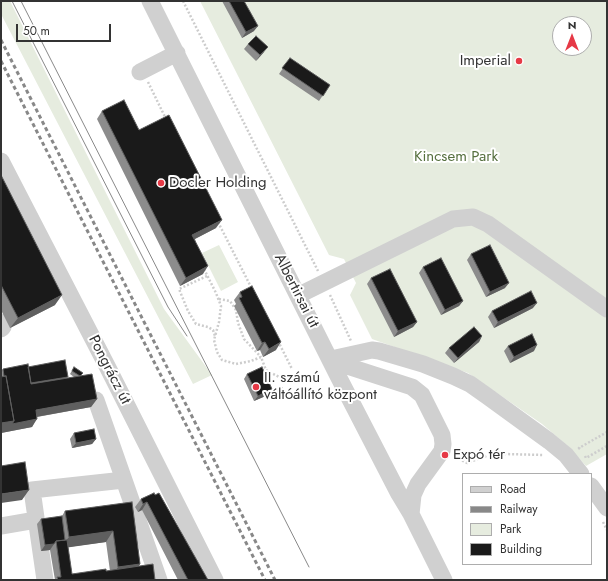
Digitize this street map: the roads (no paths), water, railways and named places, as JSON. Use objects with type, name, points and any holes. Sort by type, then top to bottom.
[{"type":"street","name":"Albertirsai út","points":[[150,1],[299,295],[338,376],[444,580]]},
{"type":"street","points":[[141,72],[177,53]]},
{"type":"street","name":"Pongrácz út","points":[[1,161],[104,359],[215,580]]},
{"type":"street","points":[[299,295],[453,219],[473,217],[488,224],[607,309]]},
{"type":"street","points":[[1,322],[3,327],[1,329]]},
{"type":"street","points":[[331,359],[372,350],[423,364],[453,376],[470,384],[549,441],[566,455],[581,473]]},
{"type":"street","points":[[331,359],[347,366],[412,387],[422,395],[442,434],[443,444],[442,451],[418,484],[414,495],[411,514]]},
{"type":"street","points":[[96,400],[159,580]]},
{"type":"street","points":[[45,580],[32,490],[124,480]]},
{"type":"street","points":[[592,487],[607,508]]},
{"type":"street","points":[[1,526],[36,520]]},
{"type":"tram line","points":[[12,1],[168,307],[187,336]]},
{"type":"tram line","points":[[21,1],[309,567]]},
{"type":"railway","points":[[1,40],[275,580]]},
{"type":"railway","points":[[1,61],[265,580]]},
{"type":"place","name":"Imperial","points":[[519,61]]},
{"type":"place","name":"Docler Holding","points":[[161,183]]},
{"type":"place","name":"II. számú váltóállító központ","points":[[256,387]]},
{"type":"place","name":"Expó tér","points":[[445,455]]},
{"type":"park label","name":"Kincsem Park","points":[[456,157]]}]
